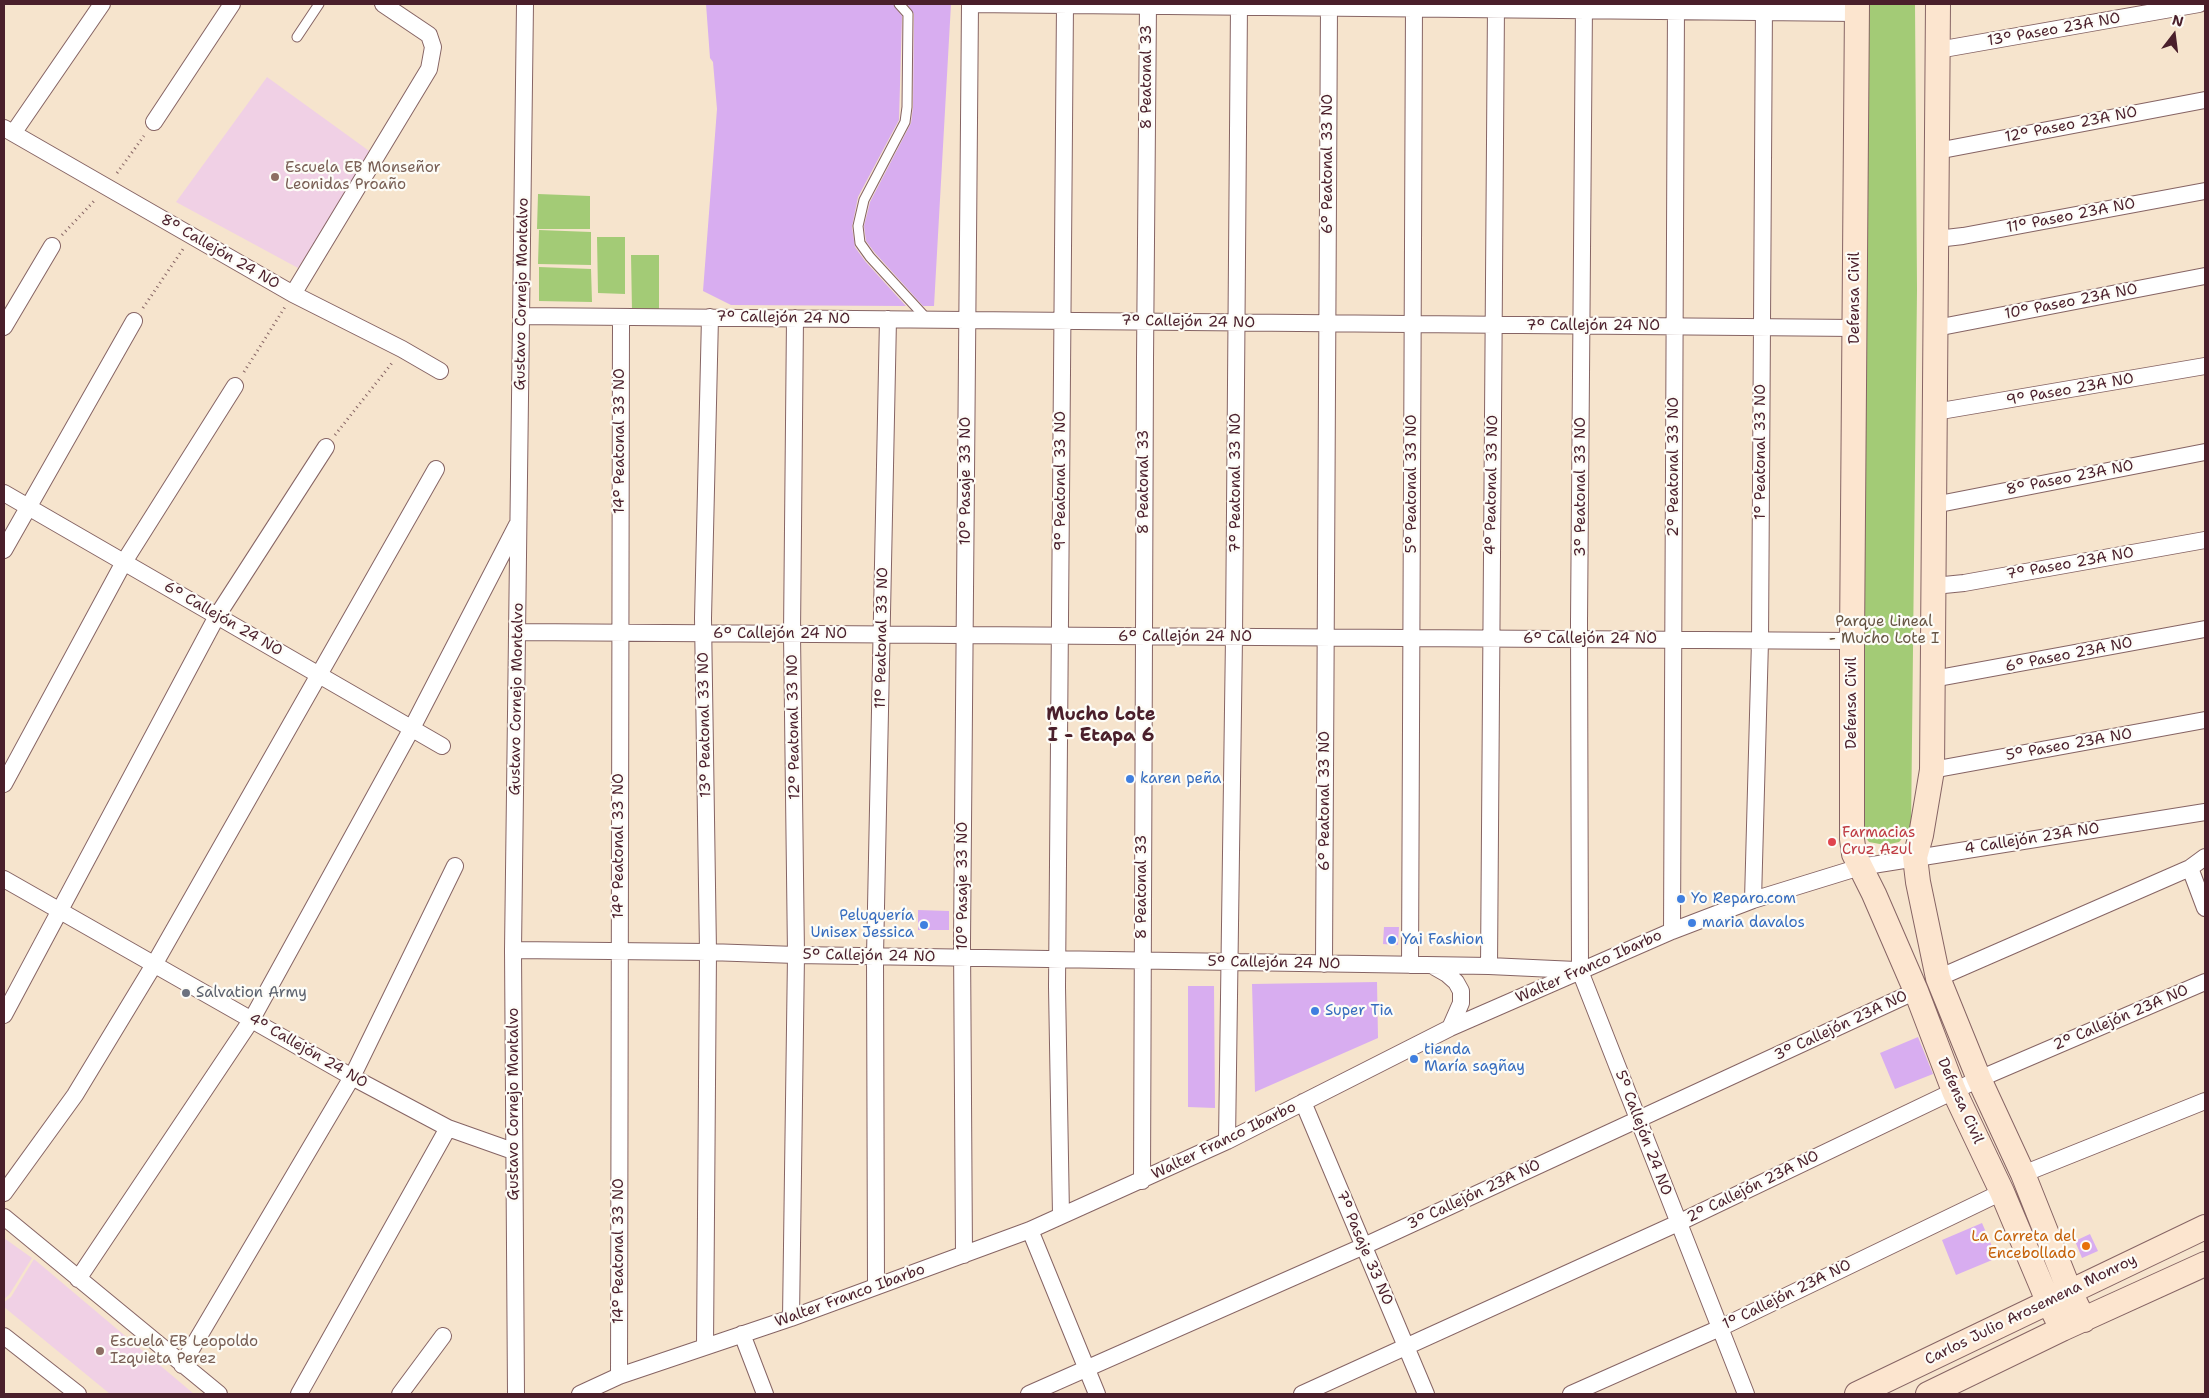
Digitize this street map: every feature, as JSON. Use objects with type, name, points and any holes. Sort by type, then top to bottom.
[{"type":"street","points":[[9,130],[102,4]]},
{"type":"street","points":[[154,122],[232,4]]},
{"type":"street","points":[[293,294],[429,69],[433,47],[428,35],[383,4]]},
{"type":"street","name":"Gustavo Cornejo Montalvo","points":[[516,1394],[513,950],[525,4]]},
{"type":"street","points":[[970,4],[1857,9]]},
{"type":"street","name":"10° Pasaje 33 NO","points":[[964,1255],[962,958],[970,4]]},
{"type":"street","name":"Defensa Civil","points":[[1938,4],[1932,770],[1922,834],[1915,857],[1918,882],[1938,978],[1979,1079],[2023,1174],[2070,1292],[2084,1320]]},
{"type":"street","name":"13° Paseo 23A NO","points":[[1938,50],[2199,4]]},
{"type":"street","name":"9° Peatonal 33 NO","points":[[1061,1215],[1058,959],[1065,5]]},
{"type":"street","name":"8 Peatonal 33","points":[[1142,1181],[1148,5]]},
{"type":"street","name":"7° Peatonal 33 NO","points":[[1227,1140],[1234,637],[1238,5]]},
{"type":"street","name":"6° Peatonal 33 NO","points":[[1324,964],[1329,6]]},
{"type":"street","name":"5° Peatonal 33 NO","points":[[1410,965],[1414,6]]},
{"type":"street","name":"4° Peatonal 33 NO","points":[[1489,966],[1496,7]]},
{"type":"street","name":"3° Peatonal 33 NO","points":[[1580,970],[1584,7]]},
{"type":"street","name":"2° Peatonal 33 NO","points":[[1672,931],[1676,8]]},
{"type":"street","name":"1° Peatonal 33 NO","points":[[1753,900],[1760,642],[1764,9]]},
{"type":"street","name":"Defensa Civil","points":[[1857,9],[1852,641],[1852,839],[1854,854],[1874,894],[1916,991],[1954,1091],[2002,1192],[2048,1301],[2062,1329]]},
{"type":"street","name":"12° Paseo 23A NO","points":[[1937,151],[2205,100]]},
{"type":"street","name":"8° Callejón 24 NO","points":[[9,130],[293,294],[440,371]]},
{"type":"street","name":"11° Paseo 23A NO","points":[[1936,239],[1963,236],[2205,190]]},
{"type":"street","points":[[4,327],[52,246]]},
{"type":"street","name":"10° Paseo 23A NO","points":[[1936,328],[2205,276]]},
{"type":"street","name":"7° Callejón 24 NO","points":[[522,316],[1855,328]]},
{"type":"street","name":"14° Peatonal 33 NO","points":[[619,1376],[620,316]]},
{"type":"street","name":"13° Peatonal 33 NO","points":[[705,1346],[708,952],[704,633],[710,318]]},
{"type":"street","name":"12° Peatonal 33 NO","points":[[790,1318],[796,955],[792,634],[795,318]]},
{"type":"street","name":"11° Peatonal 33 NO","points":[[876,1286],[876,956],[888,319]]},
{"type":"street","points":[[4,550],[134,321]]},
{"type":"street","name":"9° Paseo 23A NO","points":[[1935,412],[2205,366]]},
{"type":"street","points":[[4,784],[124,562],[235,386]]},
{"type":"street","points":[[4,1015],[217,616],[326,447]]},
{"type":"street","name":"8° Paseo 23A NO","points":[[1934,504],[2205,452]]},
{"type":"street","points":[[4,1193],[75,1095],[155,963],[436,469]]},
{"type":"street","name":"6° Callejón 24 NO","points":[[4,492],[442,746]]},
{"type":"street","points":[[78,1279],[252,1020],[412,728],[519,521]]},
{"type":"street","name":"7° Paseo 23A NO","points":[[1934,586],[1964,583],[2205,540]]},
{"type":"street","name":"6° Paseo 23A NO","points":[[1933,679],[2205,629]]},
{"type":"street","name":"6° Callejón 24 NO","points":[[518,632],[1760,642],[1852,641]]},
{"type":"street","name":"5° Paseo 23A NO","points":[[1932,770],[2205,720]]},
{"type":"street","name":"4 Callejón 23A NO","points":[[1860,867],[2205,812]]},
{"type":"street","points":[[1938,978],[2190,868],[2205,856]]},
{"type":"street","points":[[182,1365],[352,1076],[455,866]]},
{"type":"street","name":"Walter Franco Ibarbo","points":[[580,1394],[605,1389],[619,1376],[790,1318],[1030,1230],[1142,1181],[1450,1028],[1580,970],[1672,931],[1753,900],[1860,867]]},
{"type":"street","points":[[2190,868],[2205,908]]},
{"type":"street","name":"4° Callejón 24 NO","points":[[4,879],[155,963],[252,1020],[448,1128],[513,1151]]},
{"type":"street","name":"5° Callejón 24 NO","points":[[513,950],[1489,966],[1580,970],[1637,1120],[1746,1394]]},
{"type":"street","points":[[1433,965],[1448,974],[1456,982],[1461,992],[1461,1003],[1450,1028]]},
{"type":"street","name":"2° Callejón 23A NO","points":[[1302,1394],[1678,1223],[1979,1079],[2205,982]]},
{"type":"street","name":"3° Callejón 23A NO","points":[[1029,1394],[1364,1246],[1916,991]]},
{"type":"street","points":[[2023,1174],[2205,1101]]},
{"type":"street","name":"7° Pasaje 33 NO","points":[[1303,1102],[1426,1394]]},
{"type":"street","points":[[300,1394],[448,1128]]},
{"type":"street","name":"1° Callejón 23A NO","points":[[1571,1394],[1720,1328],[2002,1192]]},
{"type":"street","points":[[4,1217],[219,1394]]},
{"type":"street","name":"Carlos Julio Arosemena Monroy","points":[[1857,1394],[2205,1227]]},
{"type":"street","points":[[1030,1230],[1097,1394]]},
{"type":"street","name":"Carlos Julio Arosemena Monroy","points":[[1928,1394],[2062,1329],[2205,1264]]},
{"type":"street","points":[[742,1334],[765,1394]]},
{"type":"street","points":[[400,1394],[443,1336]]},
{"type":"street","points":[[5,1339],[78,1394]]},
{"type":"lane","points":[[297,37],[319,4]]},
{"type":"lane","points":[[899,4],[908,14],[908,107],[905,122],[864,200],[858,226],[860,243],[870,257],[927,320]]},
{"type":"path","points":[[134,321],[192,236]]},
{"type":"path","points":[[235,386],[293,294]]},
{"type":"path","points":[[326,447],[402,350]]},
{"type":"shaded area","name":"Escuela EB Monseñor Leonidas Proaño","points":[[267,77],[372,153],[298,268],[176,202]]},
{"type":"shaded area","points":[[4,1238],[32,1258],[9,1295],[4,1299]]},
{"type":"shaded area","name":"Escuela EB Leopoldo Izquieta Perez","points":[[34,1259],[194,1394],[110,1394],[4,1307],[4,1302],[11,1297]]},
{"type":"green space","name":"Parque Lineal - Mucho Lote I","points":[[1864,4],[1915,4],[1917,290],[1911,829],[1899,842],[1885,845],[1869,842],[1864,836]]},
{"type":"green space","points":[[538,194],[590,196],[590,229],[537,229]]},
{"type":"green space","points":[[539,230],[591,232],[591,265],[538,264]]},
{"type":"green space","points":[[597,237],[625,237],[625,294],[598,293]]},
{"type":"green space","points":[[631,255],[659,255],[659,312],[632,311]]},
{"type":"green space","points":[[539,267],[591,269],[592,302],[539,301]]},
{"type":"building","points":[[706,4],[893,4],[902,16],[899,120],[858,197],[852,227],[855,247],[865,261],[906,306],[731,305],[703,291],[717,109],[713,62],[710,58]]},
{"type":"building","points":[[907,4],[951,4],[934,306],[923,306],[875,253],[866,241],[864,226],[870,202],[911,123],[913,107],[914,14]]},
{"type":"building","points":[[918,910],[949,911],[949,930],[918,930]]},
{"type":"building","points":[[1384,927],[1399,927],[1398,945],[1383,944]]},
{"type":"building","name":"Super Tia","points":[[1377,982],[1378,1038],[1255,1092],[1252,984]]},
{"type":"building","points":[[1188,986],[1214,986],[1215,1108],[1188,1107]]},
{"type":"building","points":[[1918,1037],[1933,1074],[1895,1089],[1880,1053]]},
{"type":"building","points":[[1982,1223],[1997,1258],[1956,1275],[1942,1240]]},
{"type":"building","name":"La Carreta del Encebollado","points":[[2090,1234],[2098,1251],[2082,1258],[2075,1241]]},
{"type":"place","name":"Escuela EB Monseñor Leonidas Proaño","points":[[275,177]]},
{"type":"place","name":"karen peña","points":[[1130,779]]},
{"type":"place","name":"Farmacias Cruz Azul","points":[[1832,842]]},
{"type":"place","name":"Yo Reparo.com","points":[[1681,899]]},
{"type":"place","name":"maria davalos","points":[[1692,923]]},
{"type":"place","name":"Peluquería Unisex Jessica","points":[[924,925]]},
{"type":"place","name":"Yai Fashion","points":[[1392,940]]},
{"type":"place","name":"Salvation Army","points":[[186,993]]},
{"type":"place","name":"Super Tia","points":[[1315,1011]]},
{"type":"place","name":"tienda María sagñay","points":[[1414,1059]]},
{"type":"place","name":"La Carreta del Encebollado","points":[[2086,1246]]},
{"type":"place","name":"Escuela EB Leopoldo Izquieta Perez","points":[[100,1351]]},
{"type":"district","name":"Mucho Lote I - Etapa 6","points":[[1101,725]]}]
